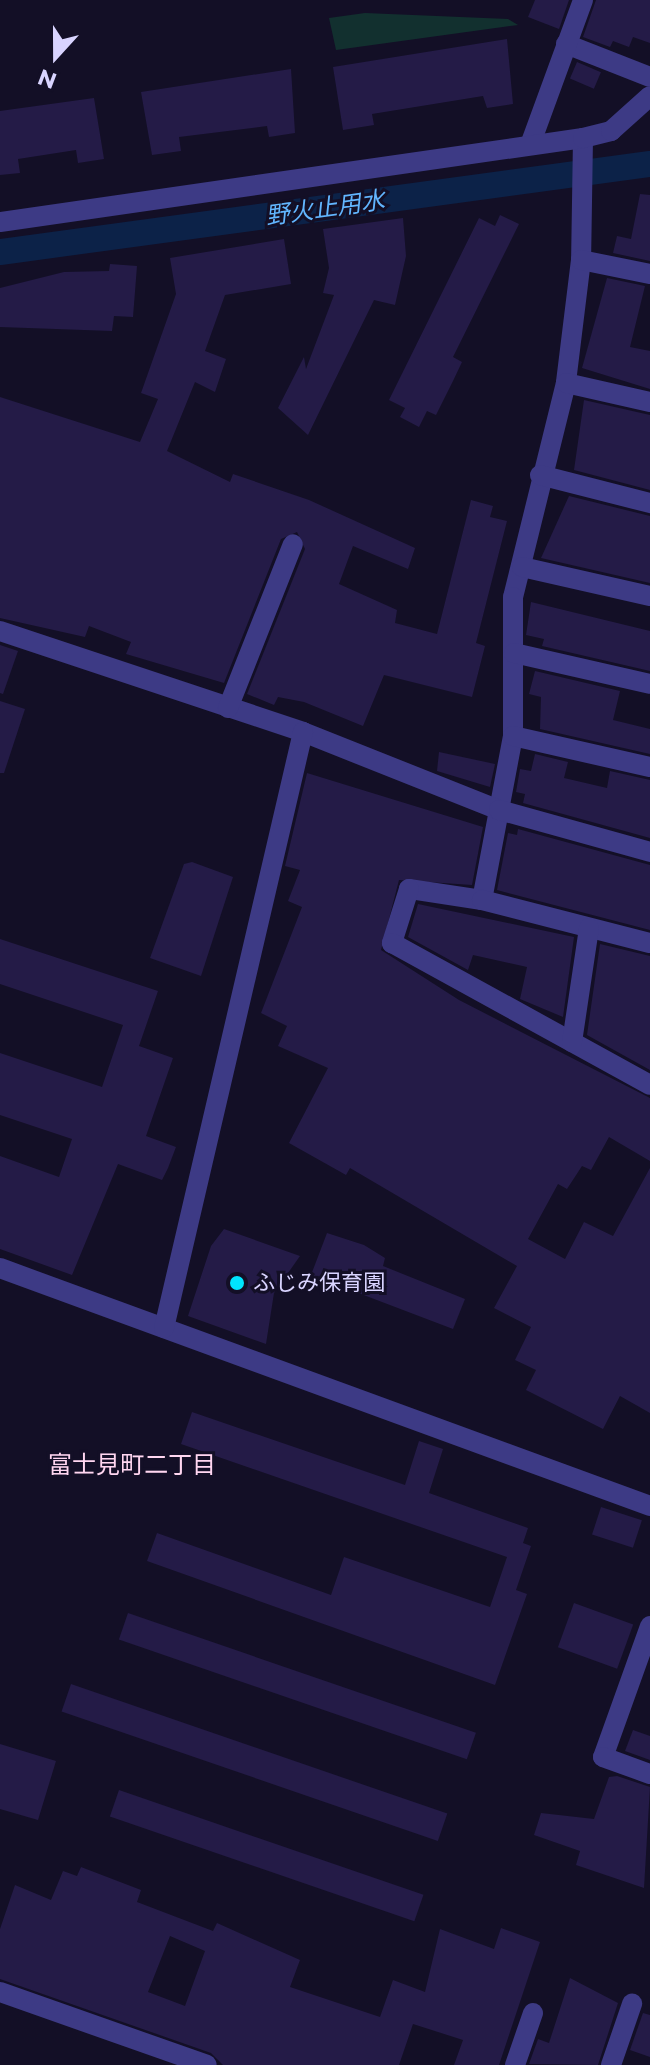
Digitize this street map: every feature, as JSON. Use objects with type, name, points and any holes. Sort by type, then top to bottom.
[{"type":"street","points":[[530,145],[583,0]]},
{"type":"street","points":[[566,44],[650,77]]},
{"type":"street","points":[[0,222],[583,138],[611,131],[650,96]]},
{"type":"street","points":[[482,900],[513,736],[514,653],[510,613],[540,475],[566,383],[581,260],[583,138]]},
{"type":"street","points":[[581,260],[650,274]]},
{"type":"street","points":[[566,383],[650,402]]},
{"type":"street","points":[[540,475],[650,503]]},
{"type":"street","points":[[228,708],[293,544]]},
{"type":"street","points":[[522,567],[650,596]]},
{"type":"street","points":[[0,631],[303,732],[499,810],[650,852]]},
{"type":"street","points":[[514,653],[650,684]]},
{"type":"street","points":[[164,1328],[303,732]]},
{"type":"street","points":[[513,736],[650,767]]},
{"type":"street","points":[[650,943],[482,900],[409,889],[392,943],[650,1085]]},
{"type":"street","points":[[572,1042],[589,928]]},
{"type":"street","points":[[0,1268],[650,1506]]},
{"type":"street","points":[[650,1626],[603,1757],[650,1774]]},
{"type":"street","points":[[0,1992],[207,2065]]},
{"type":"street","points":[[615,2064],[632,2004]]},
{"type":"street","points":[[515,2065],[533,2013]]},
{"type":"green space","points":[[365,13],[508,19],[518,25],[336,50],[329,18]]},
{"type":"building","points":[[535,0],[569,0],[559,29],[528,17]]},
{"type":"building","points":[[596,0],[650,0],[650,43],[633,37],[629,47],[613,41],[610,47],[583,37]]},
{"type":"building","points":[[507,39],[513,104],[487,108],[483,96],[372,114],[374,125],[343,130],[333,67]]},
{"type":"building","points":[[577,62],[601,72],[594,89],[570,79]]},
{"type":"building","points":[[291,69],[295,133],[269,137],[267,126],[179,137],[181,151],[152,155],[141,92]]},
{"type":"building","points":[[94,98],[104,159],[78,163],[76,150],[18,159],[20,173],[0,175],[0,111]]},
{"type":"building","points":[[640,194],[650,195],[650,261],[613,253],[617,236],[631,239]]},
{"type":"building","points":[[500,215],[519,224],[453,357],[462,362],[453,381],[436,415],[427,411],[419,427],[400,417],[405,408],[389,400],[479,218],[495,226]]},
{"type":"building","points":[[403,218],[406,256],[395,305],[374,300],[308,435],[278,408],[304,357],[306,369],[334,295],[323,293],[329,268],[323,229]]},
{"type":"building","points":[[284,239],[291,284],[225,295],[205,351],[226,359],[215,392],[195,382],[167,451],[230,482],[233,474],[309,500],[415,548],[408,569],[353,546],[339,584],[397,610],[395,623],[437,634],[471,500],[493,506],[490,517],[507,521],[476,643],[485,646],[472,697],[384,675],[363,726],[304,702],[278,697],[274,705],[247,694],[305,549],[297,532],[281,539],[224,683],[126,654],[131,642],[89,626],[85,637],[0,618],[0,397],[140,442],[158,399],[141,393],[176,294],[170,258]]},
{"type":"building","points":[[110,264],[137,266],[133,317],[114,316],[112,331],[0,327],[0,288],[64,272],[109,271]]},
{"type":"building","points":[[607,278],[645,286],[630,347],[650,351],[650,389],[582,368]]},
{"type":"building","points":[[584,400],[650,415],[650,490],[574,470]]},
{"type":"building","points":[[569,496],[650,516],[650,583],[541,558]]},
{"type":"building","points":[[531,602],[650,631],[650,671],[542,646],[544,639],[526,635]]},
{"type":"building","points":[[0,645],[18,651],[3,694],[0,693]]},
{"type":"building","points":[[535,671],[620,691],[613,720],[650,729],[650,754],[540,729],[541,697],[529,694]]},
{"type":"building","points":[[0,701],[25,709],[4,773],[0,773]]},
{"type":"building","points":[[439,752],[495,764],[490,787],[437,771]]},
{"type":"building","points":[[535,754],[568,762],[564,778],[607,788],[610,771],[650,780],[650,838],[523,803],[525,794],[516,792],[520,769],[531,771]]},
{"type":"building","points":[[307,773],[483,827],[472,885],[399,880],[381,950],[459,1000],[650,1098],[650,1161],[609,1137],[591,1170],[582,1166],[567,1189],[558,1184],[528,1239],[565,1259],[584,1222],[613,1236],[650,1168],[650,1413],[620,1396],[603,1429],[526,1390],[536,1370],[515,1360],[531,1327],[494,1308],[517,1266],[350,1168],[346,1175],[289,1143],[328,1068],[278,1046],[287,1026],[261,1013],[302,907],[288,901],[300,870],[285,866]]},
{"type":"building","points":[[518,829],[650,865],[650,930],[497,890],[508,833],[517,835]]},
{"type":"building","points":[[192,862],[233,877],[201,976],[150,958],[184,864]]},
{"type":"building","points":[[418,904],[574,937],[563,1017],[520,999],[527,967],[473,955],[468,970],[408,937]]},
{"type":"building","points":[[0,939],[158,991],[139,1046],[173,1058],[146,1136],[176,1147],[168,1168],[162,1180],[118,1164],[72,1275],[0,1249],[0,1156],[59,1177],[72,1139],[0,1115],[0,1053],[102,1087],[123,1025],[0,984]]},
{"type":"building","points":[[600,944],[650,956],[650,1070],[587,1035]]},
{"type":"building","points":[[224,1229],[300,1256],[274,1293],[266,1344],[188,1316],[211,1246]]},
{"type":"building","points":[[327,1233],[364,1245],[385,1258],[383,1266],[465,1299],[453,1329],[311,1275]]},
{"type":"building","points":[[192,1412],[405,1485],[419,1441],[443,1449],[429,1493],[528,1528],[523,1543],[531,1546],[516,1590],[527,1594],[495,1685],[147,1561],[157,1533],[331,1595],[344,1557],[490,1607],[507,1557],[181,1444]]},
{"type":"building","points":[[601,1507],[642,1520],[633,1548],[592,1535]]},
{"type":"building","points":[[574,1603],[633,1625],[617,1669],[558,1647]]},
{"type":"building","points":[[128,1613],[476,1733],[467,1759],[119,1639]]},
{"type":"building","points":[[71,1684],[447,1814],[438,1841],[62,1711]]},
{"type":"building","points":[[633,1730],[650,1736],[650,1760],[625,1751]]},
{"type":"building","points":[[0,1744],[56,1761],[38,1820],[0,1809]]},
{"type":"building","points":[[617,1776],[650,1787],[644,1888],[576,1865],[580,1851],[534,1835],[541,1813],[594,1819],[609,1777]]},
{"type":"building","points":[[119,1790],[423,1895],[414,1921],[110,1816]]},
{"type":"building","points":[[81,1867],[141,1890],[137,1902],[213,1931],[217,1923],[300,1960],[290,1987],[380,2017],[393,1980],[425,1992],[440,1929],[494,1949],[501,1928],[540,1942],[499,2065],[454,2065],[463,2040],[413,2024],[399,2065],[223,2065],[211,2053],[0,1979],[0,1929],[15,1885],[51,1900],[63,1871],[77,1876]],"holes":[[[170,1936],[205,1951],[185,2006],[148,1992]]]},
{"type":"building","points":[[570,1978],[618,2003],[598,2065],[529,2064],[538,2039],[549,2043]]},
{"type":"building","points":[[643,2013],[650,2015],[650,2057],[630,2050]]},
{"type":"waterway","name":"野火止用水","points":[[0,252],[650,164]]},
{"type":"place","name":"ふじみ保育園","points":[[237,1283]]},
{"type":"district","name":"富士見町二丁目","points":[[132,1465]]}]
